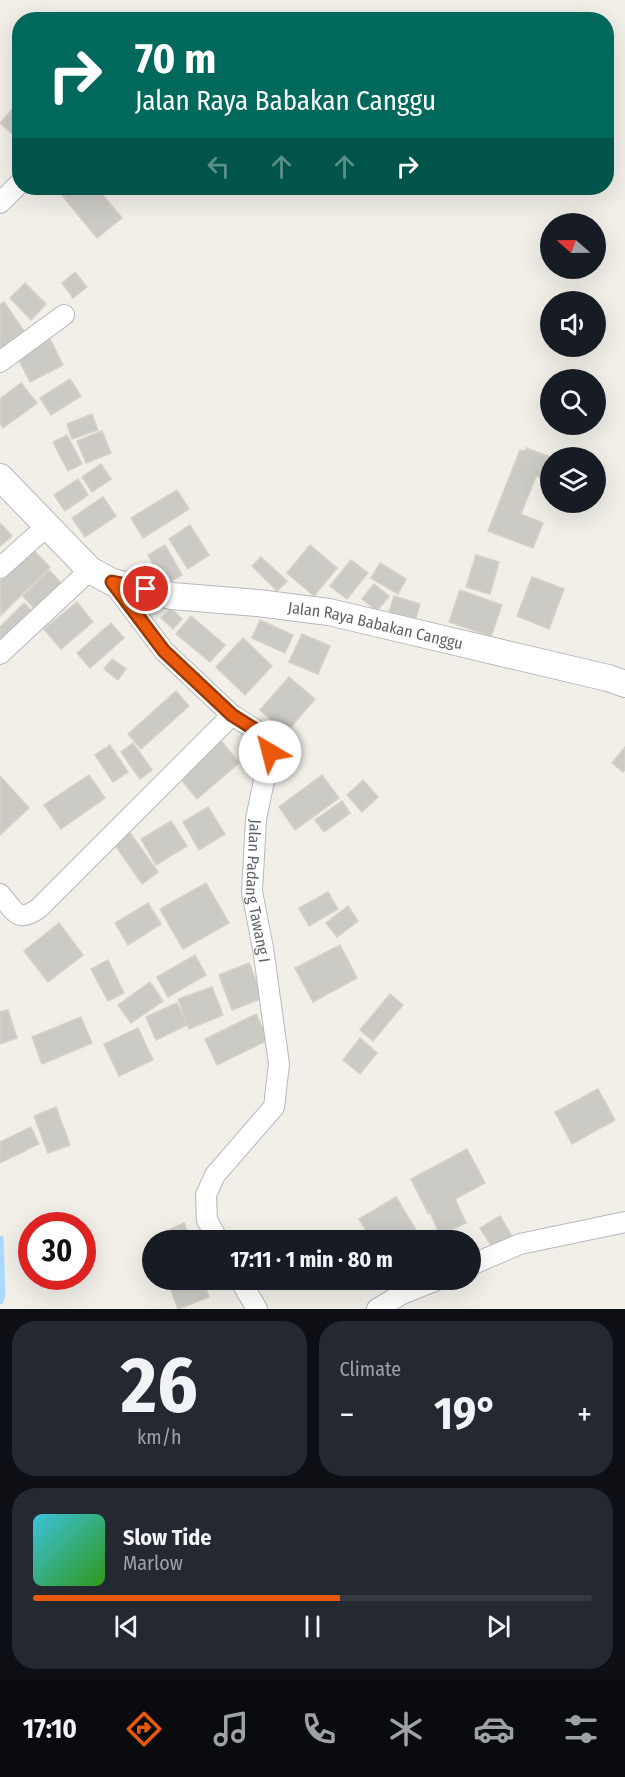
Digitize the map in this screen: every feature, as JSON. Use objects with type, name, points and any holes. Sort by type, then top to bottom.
[{"type":"street","points":[[0,203],[12,191]]},
{"type":"street","points":[[0,362],[64,315]]},
{"type":"street","points":[[0,477],[46,526],[108,579],[0,654]]},
{"type":"street","points":[[0,568],[46,526]]},
{"type":"street","name":"Jalan Raya Babakan Canggu","points":[[108,579],[172,596],[329,612],[608,678],[625,684]]},
{"type":"street","name":"Jalan Padang Tawang I","points":[[108,579],[164,651],[232,715],[262,734],[270,752],[256,819],[252,892],[263,948],[279,1064],[274,1107],[215,1175],[206,1195],[207,1220],[212,1230]]},
{"type":"street","points":[[0,894],[16,913],[23,916],[28,916],[39,908],[232,715]]},
{"type":"street","points":[[481,1261],[520,1244],[625,1222]]},
{"type":"street","points":[[246,1290],[257,1309]]},
{"type":"street","points":[[377,1309],[412,1290]]},
{"type":"building","points":[[12,110],[12,134],[0,123]]},
{"type":"building","points":[[62,195],[103,195],[122,218],[97,238]]},
{"type":"building","points":[[75,272],[87,287],[73,298],[62,283]]},
{"type":"building","points":[[25,283],[46,304],[31,320],[10,298]]},
{"type":"building","points":[[4,302],[24,331],[0,349],[0,305]]},
{"type":"building","points":[[50,339],[63,365],[30,382],[17,356]]},
{"type":"building","points":[[70,379],[81,396],[51,415],[40,398]]},
{"type":"building","points":[[21,383],[37,403],[3,428],[0,423],[0,399]]},
{"type":"building","points":[[92,414],[98,430],[72,439],[67,424]]},
{"type":"building","points":[[102,431],[111,453],[86,463],[77,441]]},
{"type":"building","points":[[67,435],[82,464],[68,471],[53,442]]},
{"type":"building","points":[[526,448],[540,453],[540,477],[536,476],[521,514],[543,523],[533,548],[488,531],[520,450],[525,451]]},
{"type":"building","points":[[101,464],[111,479],[92,492],[82,477]]},
{"type":"building","points":[[78,479],[88,495],[65,511],[54,495]]},
{"type":"building","points":[[177,490],[189,509],[143,538],[131,518]]},
{"type":"building","points":[[103,497],[116,516],[85,537],[72,518]]},
{"type":"building","points":[[0,523],[12,536],[0,546]]},
{"type":"building","points":[[190,525],[209,555],[188,569],[169,539]]},
{"type":"building","points":[[165,545],[182,575],[165,585],[148,555]]},
{"type":"building","points":[[310,545],[337,568],[314,596],[287,573]]},
{"type":"building","points":[[32,549],[50,567],[1,615],[0,581]]},
{"type":"building","points":[[476,555],[499,562],[490,594],[466,587]]},
{"type":"building","points":[[261,557],[287,581],[277,591],[252,566]]},
{"type":"building","points":[[351,560],[368,573],[347,599],[330,586]]},
{"type":"building","points":[[380,563],[406,579],[398,594],[371,578]]},
{"type":"building","points":[[49,570],[66,588],[39,614],[23,596]]},
{"type":"building","points":[[532,577],[564,589],[549,629],[517,616]]},
{"type":"building","points":[[374,584],[389,596],[377,611],[362,599]]},
{"type":"building","points":[[460,590],[502,605],[491,636],[449,622]]},
{"type":"building","points":[[394,596],[420,604],[415,621],[389,613]]},
{"type":"building","points":[[77,602],[93,622],[61,649],[44,629]]},
{"type":"building","points":[[24,603],[36,615],[0,642],[0,627]]},
{"type":"building","points":[[171,608],[182,619],[173,629],[161,618]]},
{"type":"building","points":[[191,616],[225,645],[210,662],[176,634]]},
{"type":"building","points":[[260,620],[293,635],[285,653],[252,638]]},
{"type":"building","points":[[111,623],[124,638],[90,668],[77,653]]},
{"type":"building","points":[[302,634],[330,646],[318,674],[289,662]]},
{"type":"building","points":[[243,638],[272,666],[245,695],[216,667]]},
{"type":"building","points":[[112,659],[126,669],[118,680],[104,669]]},
{"type":"building","points":[[289,677],[315,699],[286,733],[260,710]]},
{"type":"building","points":[[176,691],[189,706],[141,749],[128,734]]},
{"type":"building","points":[[219,738],[239,763],[197,799],[176,773]]},
{"type":"building","points":[[133,743],[152,770],[140,779],[121,752]]},
{"type":"building","points":[[110,745],[128,772],[113,782],[95,755]]},
{"type":"building","points":[[625,747],[625,770],[623,772],[612,763]]},
{"type":"building","points":[[89,775],[105,798],[61,829],[44,805]]},
{"type":"building","points":[[322,775],[339,798],[295,830],[279,807]]},
{"type":"building","points":[[0,776],[29,808],[0,835]]},
{"type":"building","points":[[363,780],[378,797],[362,812],[347,795]]},
{"type":"building","points":[[342,801],[350,813],[324,832],[315,820]]},
{"type":"building","points":[[208,807],[225,834],[199,850],[183,822]]},
{"type":"building","points":[[171,821],[187,846],[156,865],[141,839]]},
{"type":"building","points":[[126,827],[158,872],[142,884],[110,838]]},
{"type":"building","points":[[206,883],[229,923],[183,949],[160,909]]},
{"type":"building","points":[[328,892],[338,909],[309,926],[299,908]]},
{"type":"building","points":[[148,903],[161,924],[128,945],[115,923]]},
{"type":"building","points":[[348,906],[358,921],[337,937],[326,923]]},
{"type":"building","points":[[59,923],[83,955],[48,982],[24,951]]},
{"type":"building","points":[[340,945],[357,978],[313,1002],[295,968]]},
{"type":"building","points":[[195,955],[206,975],[168,997],[157,977]]},
{"type":"building","points":[[108,960],[124,993],[108,1001],[91,969]]},
{"type":"building","points":[[249,963],[263,998],[232,1010],[219,975]]},
{"type":"building","points":[[150,982],[163,1001],[131,1023],[118,1005]]},
{"type":"building","points":[[212,987],[223,1015],[189,1029],[178,999]]},
{"type":"building","points":[[390,994],[403,1005],[373,1041],[360,1030]]},
{"type":"building","points":[[177,1003],[187,1025],[156,1040],[146,1017]]},
{"type":"building","points":[[8,1010],[17,1038],[0,1044],[0,1012]]},
{"type":"building","points":[[256,1014],[268,1040],[217,1065],[205,1039]]},
{"type":"building","points":[[81,1017],[92,1043],[42,1064],[32,1037]]},
{"type":"building","points":[[138,1028],[153,1060],[119,1076],[104,1044]]},
{"type":"building","points":[[360,1038],[377,1053],[360,1074],[343,1060]]},
{"type":"building","points":[[598,1089],[615,1120],[572,1144],[555,1112]]},
{"type":"building","points":[[56,1107],[70,1145],[48,1153],[34,1116]]},
{"type":"building","points":[[31,1127],[39,1144],[0,1163],[0,1142]]},
{"type":"building","points":[[467,1149],[485,1183],[455,1199],[466,1223],[451,1230],[438,1230],[411,1179]]},
{"type":"building","points":[[396,1197],[416,1230],[366,1230],[359,1219]]},
{"type":"building","points":[[500,1216],[513,1238],[494,1250],[480,1228]]},
{"type":"building","points":[[184,1223],[187,1230],[169,1230]]},
{"type":"building","points":[[171,1290],[207,1290],[209,1297],[178,1309]]},
{"type":"waterway","points":[[0,1239],[2,1295],[0,1301]]},
{"type":"route","points":[[146,589],[112,582],[164,651],[232,715],[262,734],[270,752]]}]
